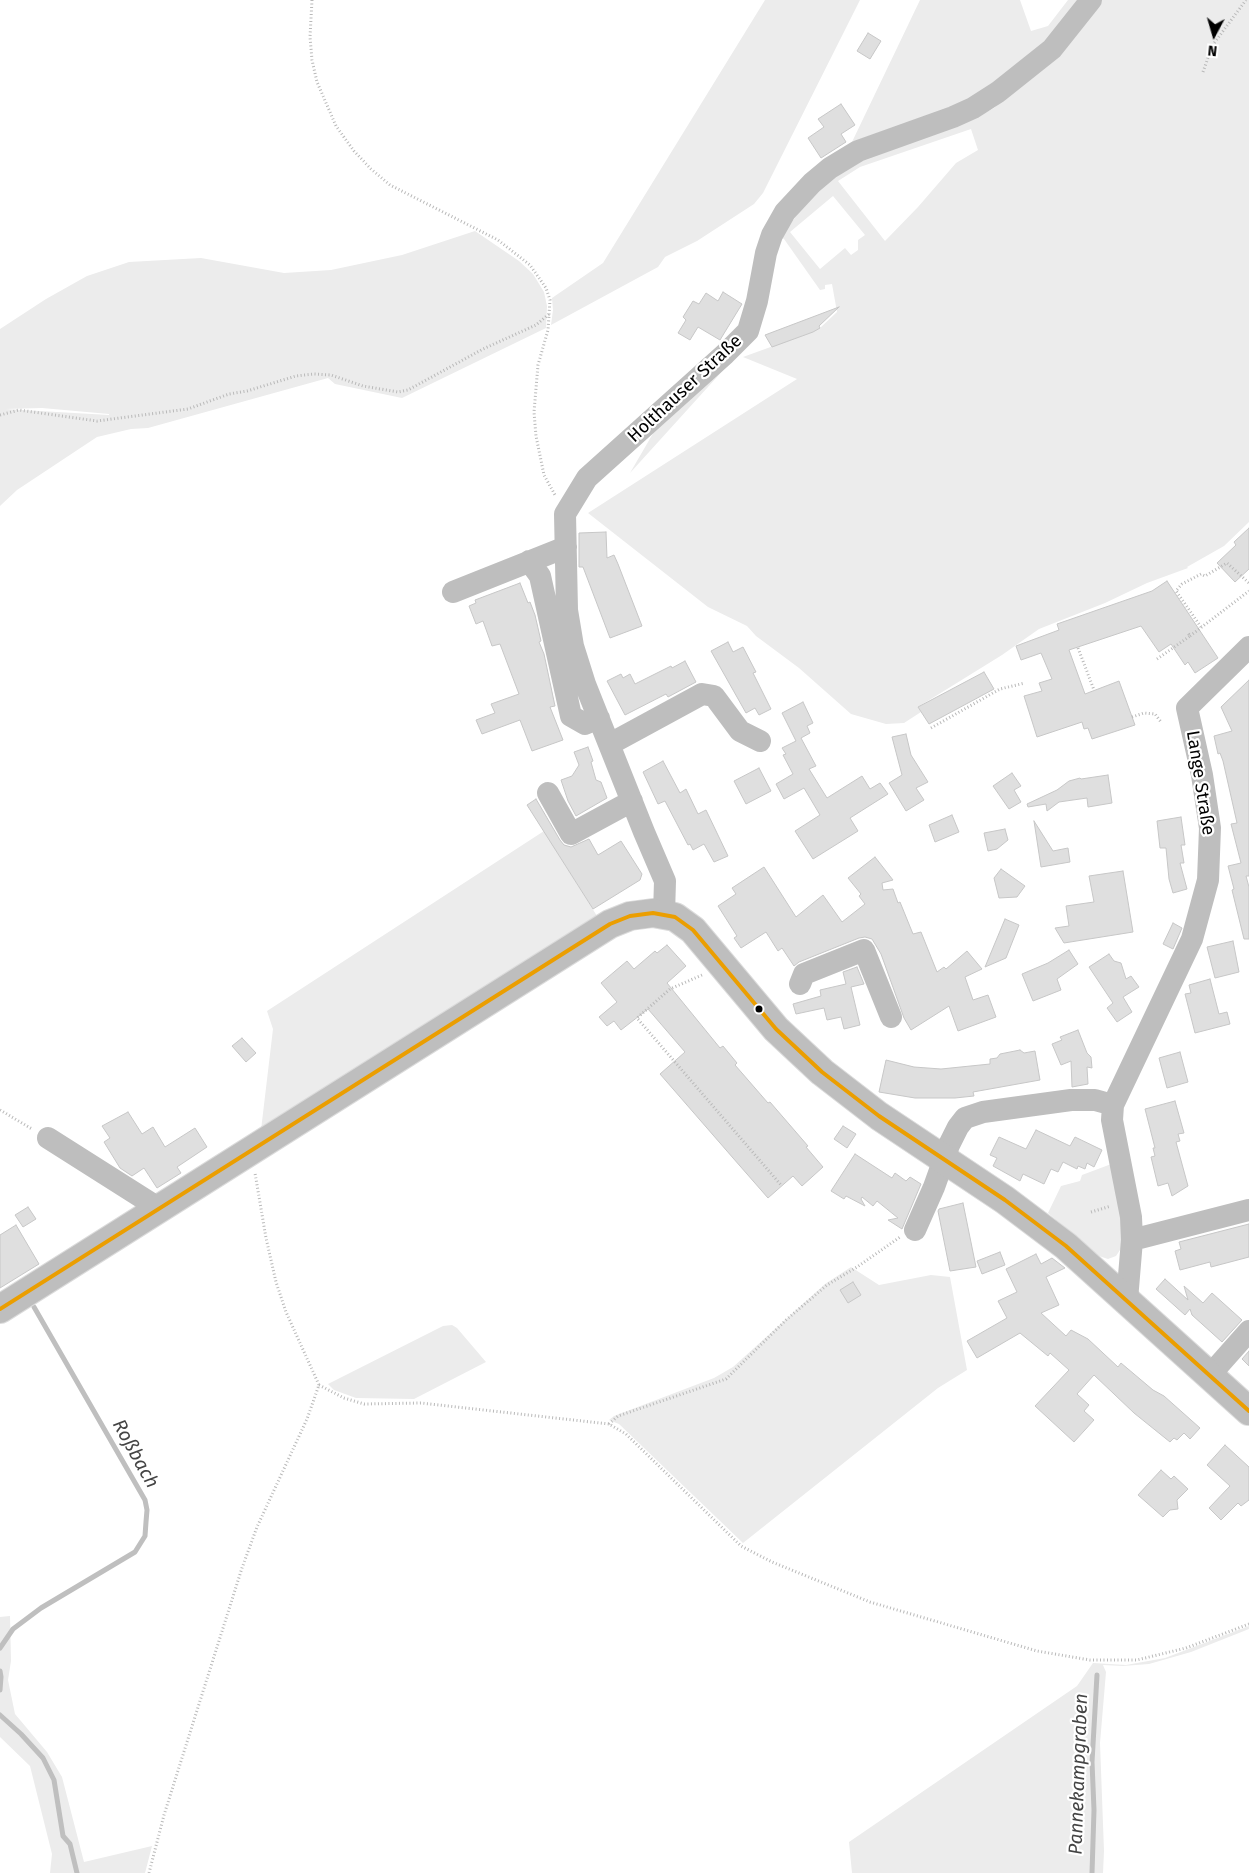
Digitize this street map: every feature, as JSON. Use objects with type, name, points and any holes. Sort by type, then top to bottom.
[{"type":"main road","points":[[0,1309],[610,924],[640,913],[664,914],[675,917],[693,930],[776,1029],[822,1072],[878,1116],[1005,1200],[1066,1246],[1249,1410]]},
{"type":"street","name":"Holthauser Straße","points":[[565,514],[587,478],[748,331],[772,235],[784,212],[812,183],[830,168],[858,151],[953,117],[973,108],[998,92],[1052,49],[1091,0]]},
{"type":"street","points":[[555,630],[567,610],[565,514]]},
{"type":"street","points":[[453,592],[566,547]]},
{"type":"street","points":[[529,561],[540,576],[555,630],[573,646],[599,718],[665,881],[664,914]]},
{"type":"street","name":"Lange Straße","points":[[1127,1300],[1132,1240],[1131,1217],[1112,1120],[1113,1104],[1192,939],[1208,880],[1210,828],[1202,775],[1187,708],[1249,647]]},
{"type":"street","points":[[610,744],[702,694],[714,696],[740,732],[760,741]]},
{"type":"street","points":[[548,793],[570,834],[632,801]]},
{"type":"street","points":[[800,984],[804,974],[864,950],[891,1017]]},
{"type":"street","points":[[915,1230],[958,1126],[965,1118],[974,1114],[1071,1100],[1095,1100],[1113,1104]]},
{"type":"street","points":[[48,1138],[160,1209]]},
{"type":"street","points":[[1132,1240],[1249,1210]]},
{"type":"street","points":[[1210,1375],[1249,1331]]},
{"type":"path","points":[[312,0],[310,37],[317,82],[336,126],[354,151],[371,169],[390,184],[437,211],[498,240],[530,265],[546,288],[550,300],[548,330],[538,365],[534,412],[536,436],[544,476],[565,514]]},
{"type":"path","points":[[1203,72],[1212,46],[1246,0]]},
{"type":"path","points":[[0,415],[19,410],[97,420],[188,409],[229,394],[247,391],[296,376],[314,374],[331,376],[363,386],[398,392],[408,390],[483,349],[536,325],[549,313]]},
{"type":"path","points":[[1201,627],[1176,591],[1182,584],[1201,574],[1205,576],[1227,563],[1249,583]]},
{"type":"path","points":[[1157,658],[1249,591]]},
{"type":"path","points":[[1078,648],[1094,690]]},
{"type":"path","points":[[931,728],[1000,689],[1024,683]]},
{"type":"path","points":[[1132,717],[1144,713],[1156,714],[1161,722]]},
{"type":"path","points":[[723,965],[670,990],[637,1018],[781,1185]]},
{"type":"path","points":[[0,1110],[48,1138]]},
{"type":"path","points":[[248,1153],[255,1174],[276,1282],[286,1312],[319,1385],[344,1398],[364,1404],[421,1402],[609,1424],[626,1434],[741,1546],[772,1562],[870,1602],[1036,1651],[1090,1660],[1124,1661],[1161,1656],[1249,1624]]},
{"type":"path","points":[[609,1424],[618,1416],[726,1379],[786,1320],[826,1285],[857,1267],[902,1235],[915,1230]]},
{"type":"path","points":[[149,1873],[164,1815],[242,1568],[257,1527],[307,1419],[319,1385]]},
{"type":"shaded area","points":[[765,0],[860,0],[763,193],[754,204],[697,241],[665,257],[658,267],[551,325],[552,298],[603,263]]},
{"type":"shaded area","points":[[920,0],[1020,0],[1031,31],[1048,26],[1068,0],[1084,0],[1044,47],[968,101],[852,142]]},
{"type":"shaded area","points":[[1099,0],[1249,0],[1249,522],[1224,546],[1188,568],[1147,583],[1105,603],[1039,629],[1002,655],[918,707],[921,712],[904,723],[886,724],[851,714],[799,668],[756,636],[747,626],[708,607],[588,513],[797,379],[743,357],[812,332],[820,328],[837,312],[832,284],[825,285],[825,289],[820,290],[781,237],[809,198],[860,159],[975,118],[994,108],[1039,70]],"holes":[[[971,129],[978,150],[956,163],[918,207],[885,241],[838,181],[860,167]],[[833,196],[865,235],[858,240],[858,250],[851,255],[845,248],[820,269],[790,232]]]},
{"type":"shaded area","points":[[475,231],[519,261],[533,274],[544,292],[547,306],[546,328],[402,398],[335,384],[328,378],[148,428],[131,429],[97,437],[17,490],[0,506],[0,329],[46,299],[87,276],[129,262],[201,258],[284,273],[331,270],[402,255]],"holes":[[[42,408],[109,415],[5,409]]]},
{"type":"shaded area","points":[[727,366],[630,473],[655,430]]},
{"type":"shaded area","points":[[544,831],[597,916],[261,1130],[273,1029],[267,1011]]},
{"type":"shaded area","points":[[1114,1163],[1122,1213],[1122,1247],[1116,1256],[1108,1259],[1099,1256],[1048,1213],[1061,1186],[1080,1181],[1082,1175]]},
{"type":"shaded area","points":[[851,1267],[879,1285],[931,1275],[950,1277],[967,1370],[938,1388],[743,1543],[619,1424],[609,1420],[614,1416],[714,1378],[733,1367],[825,1284]]},
{"type":"shaded area","points":[[452,1325],[457,1328],[486,1362],[414,1399],[356,1398],[334,1390],[328,1384],[443,1326]]},
{"type":"shaded area","points":[[10,1616],[11,1661],[8,1680],[15,1714],[47,1752],[62,1777],[84,1862],[152,1846],[145,1873],[50,1873],[52,1854],[30,1766],[0,1737],[0,1617]]},
{"type":"shaded area","points":[[1249,1626],[1249,1629],[1191,1652],[1149,1664],[1123,1666],[1103,1665],[1106,1672],[1100,1743],[1104,1851],[1103,1873],[852,1873],[849,1842],[1077,1686],[1093,1663],[1126,1665],[1165,1658]]},
{"type":"building","points":[[868,33],[881,41],[870,59],[857,51]]},
{"type":"building","points":[[841,104],[855,125],[841,134],[846,142],[821,158],[808,138],[824,127],[818,119]]},
{"type":"building","points":[[723,292],[742,304],[720,340],[698,327],[690,340],[678,333],[686,320],[683,317],[693,301],[699,304],[706,293],[718,301]]},
{"type":"building","points":[[839,307],[819,326],[820,328],[813,332],[772,347],[765,335]]},
{"type":"building","points":[[1249,528],[1249,569],[1235,582],[1217,563],[1236,545],[1234,542]]},
{"type":"building","points":[[606,532],[607,558],[614,555],[642,626],[610,638],[583,567],[579,567],[579,533]]},
{"type":"building","points":[[1167,581],[1218,658],[1195,673],[1188,662],[1185,665],[1171,644],[1159,652],[1141,626],[1069,650],[1085,694],[1119,681],[1135,725],[1092,739],[1088,728],[1084,729],[1082,722],[1037,737],[1024,696],[1042,691],[1039,683],[1052,679],[1041,653],[1021,660],[1016,646],[1059,630],[1057,624],[1152,591]]},
{"type":"building","points":[[520,583],[535,615],[541,641],[539,642],[544,654],[555,706],[550,707],[563,740],[532,751],[520,720],[482,734],[476,720],[495,713],[491,704],[519,694],[500,644],[492,646],[483,621],[476,624],[469,606],[476,603],[475,600]]},
{"type":"building","points":[[728,642],[733,652],[743,647],[756,672],[753,673],[771,709],[759,715],[755,708],[746,713],[711,651]]},
{"type":"building","points":[[685,661],[696,682],[668,697],[666,694],[625,715],[607,681],[621,674],[623,678],[630,674],[635,684]]},
{"type":"building","points":[[984,672],[994,689],[929,724],[918,707]]},
{"type":"building","points":[[1249,680],[1249,876],[1246,876],[1249,887],[1249,939],[1244,939],[1228,866],[1241,863],[1231,824],[1237,823],[1223,761],[1220,753],[1218,754],[1214,736],[1232,731],[1221,707]]},
{"type":"building","points":[[803,702],[813,723],[807,726],[810,733],[801,738],[816,766],[809,769],[827,798],[862,776],[870,789],[880,783],[888,794],[850,818],[858,831],[813,859],[795,831],[820,815],[804,788],[784,799],[776,784],[793,774],[783,755],[786,754],[782,748],[796,741],[782,713]]},
{"type":"building","points":[[906,734],[911,755],[928,782],[916,788],[924,800],[906,811],[889,783],[902,775],[892,737]]},
{"type":"building","points":[[588,747],[593,761],[591,762],[596,780],[601,782],[607,798],[576,816],[568,801],[561,780],[572,776],[579,765],[574,752]]},
{"type":"building","points":[[663,761],[680,793],[686,789],[698,814],[706,810],[728,856],[714,862],[704,844],[693,850],[690,844],[688,845],[665,801],[658,804],[643,772]]},
{"type":"building","points":[[759,768],[771,791],[746,804],[734,781]]},
{"type":"building","points":[[1012,773],[1021,786],[1014,790],[1021,802],[1009,809],[993,786]]},
{"type":"building","points":[[1108,775],[1112,803],[1088,807],[1087,798],[1059,802],[1047,811],[1046,804],[1028,807],[1027,804],[1057,790],[1069,781]]},
{"type":"building","points":[[536,799],[564,845],[571,847],[589,839],[598,855],[621,841],[642,874],[640,880],[593,909],[527,805]]},
{"type":"building","points":[[952,815],[959,832],[935,842],[929,825]]},
{"type":"building","points":[[1181,817],[1185,845],[1181,845],[1184,863],[1180,863],[1187,889],[1173,893],[1169,879],[1166,848],[1160,848],[1157,821]]},
{"type":"building","points":[[1034,821],[1053,851],[1068,848],[1070,862],[1041,867]]},
{"type":"building","points":[[1005,829],[1008,840],[997,849],[988,851],[984,833]]},
{"type":"building","points":[[875,857],[893,880],[882,883],[883,890],[893,889],[913,934],[921,932],[937,972],[944,967],[946,969],[967,951],[982,969],[965,977],[973,1000],[988,995],[996,1017],[958,1031],[949,1006],[911,1030],[904,1018],[881,954],[872,939],[859,938],[799,962],[794,966],[782,948],[778,951],[766,932],[741,948],[734,938],[737,936],[718,906],[736,894],[732,888],[764,867],[796,917],[823,895],[842,922],[865,904],[859,896],[861,894],[848,878]]},
{"type":"building","points":[[1001,869],[1025,886],[1017,897],[999,898],[994,878]]},
{"type":"building","points":[[1123,871],[1133,932],[1064,943],[1055,928],[1069,926],[1066,906],[1094,902],[1089,876]]},
{"type":"building","points":[[1005,919],[1019,925],[1006,958],[985,967]]},
{"type":"building","points":[[1173,923],[1182,928],[1173,949],[1163,944]]},
{"type":"building","points":[[1233,941],[1239,972],[1215,978],[1207,947]]},
{"type":"building","points":[[667,945],[686,966],[667,983],[720,1048],[723,1046],[737,1063],[735,1065],[808,1146],[806,1147],[823,1167],[802,1186],[793,1176],[768,1198],[733,1158],[660,1074],[685,1052],[648,1009],[621,1030],[614,1021],[607,1026],[599,1017],[617,1002],[601,983],[627,961],[634,969],[655,951],[657,953]]},
{"type":"building","points":[[1069,950],[1078,964],[1057,979],[1061,990],[1033,1001],[1022,974],[1048,963]]},
{"type":"building","points":[[1109,954],[1114,961],[1121,963],[1126,979],[1131,976],[1139,987],[1123,997],[1132,1012],[1117,1022],[1107,1008],[1113,1003],[1089,967]]},
{"type":"building","points":[[857,967],[864,984],[851,987],[860,1025],[844,1029],[841,1017],[827,1020],[824,1008],[796,1014],[793,1004],[821,996],[820,990],[846,984],[843,972]]},
{"type":"building","points":[[1210,979],[1219,1014],[1227,1012],[1230,1024],[1195,1033],[1185,994],[1191,993],[1189,985]]},
{"type":"building","points":[[1078,1030],[1087,1053],[1091,1057],[1092,1068],[1087,1067],[1088,1084],[1072,1087],[1071,1061],[1061,1065],[1052,1044],[1062,1040],[1060,1037]]},
{"type":"building","points":[[242,1038],[256,1053],[246,1062],[232,1046]]},
{"type":"building","points":[[1020,1050],[1024,1053],[1035,1051],[1040,1080],[973,1092],[974,1096],[955,1098],[915,1098],[879,1092],[886,1060],[914,1067],[941,1069],[990,1064],[990,1059],[997,1058],[1000,1054]]},
{"type":"building","points":[[1180,1052],[1188,1082],[1167,1088],[1159,1058]]},
{"type":"building","points":[[1175,1101],[1184,1133],[1178,1134],[1180,1141],[1176,1142],[1188,1186],[1172,1196],[1168,1183],[1158,1186],[1151,1157],[1155,1156],[1153,1148],[1155,1148],[1145,1109]]},
{"type":"building","points":[[128,1112],[142,1134],[153,1127],[165,1147],[195,1128],[207,1147],[177,1167],[181,1173],[157,1188],[144,1168],[132,1176],[120,1168],[104,1142],[110,1138],[102,1126]]},
{"type":"building","points":[[843,1126],[856,1134],[847,1148],[834,1139]]},
{"type":"building","points":[[1036,1130],[1070,1146],[1075,1137],[1102,1150],[1094,1167],[1087,1163],[1085,1169],[1078,1166],[1077,1169],[1063,1162],[1058,1172],[1051,1169],[1044,1184],[1023,1174],[1020,1181],[993,1166],[997,1158],[990,1155],[999,1137],[1026,1149]]},
{"type":"building","points":[[855,1154],[892,1178],[895,1173],[906,1181],[910,1177],[921,1184],[902,1229],[888,1220],[898,1218],[877,1201],[873,1206],[862,1197],[861,1199],[865,1206],[846,1196],[844,1199],[831,1191]]},
{"type":"building","points":[[963,1203],[976,1267],[950,1271],[938,1211],[939,1209]]},
{"type":"building","points":[[28,1207],[36,1219],[23,1227],[15,1215]]},
{"type":"building","points":[[1249,1224],[1249,1257],[1211,1267],[1210,1262],[1180,1270],[1175,1251],[1181,1249],[1179,1242]]},
{"type":"building","points":[[16,1225],[39,1264],[0,1288],[0,1235]]},
{"type":"building","points":[[1000,1252],[1005,1265],[982,1274],[977,1261]]},
{"type":"building","points":[[1036,1254],[1041,1264],[1052,1258],[1065,1268],[1046,1277],[1059,1305],[1041,1313],[1066,1336],[1071,1330],[1088,1339],[1118,1367],[1121,1363],[1153,1390],[1164,1396],[1200,1428],[1190,1439],[1184,1433],[1177,1440],[1174,1438],[1170,1442],[1134,1413],[1094,1375],[1077,1394],[1089,1405],[1084,1411],[1094,1420],[1074,1442],[1035,1406],[1069,1370],[1050,1353],[1048,1356],[1020,1333],[977,1358],[967,1341],[1007,1318],[998,1301],[1017,1292],[1006,1269]]},
{"type":"building","points":[[1165,1279],[1188,1300],[1184,1286],[1203,1303],[1212,1293],[1242,1320],[1222,1342],[1192,1315],[1190,1309],[1185,1315],[1156,1289]]},
{"type":"building","points":[[853,1282],[861,1295],[848,1303],[840,1290]]},
{"type":"building","points":[[1249,1351],[1249,1366],[1242,1359]]},
{"type":"building","points":[[1225,1445],[1249,1467],[1249,1500],[1241,1506],[1238,1503],[1221,1520],[1209,1508],[1230,1486],[1207,1465]]},
{"type":"building","points":[[1161,1470],[1171,1479],[1174,1476],[1188,1489],[1177,1500],[1178,1509],[1170,1510],[1163,1517],[1138,1495]]},
{"type":"waterway","name":"Roßbach","points":[[0,1648],[13,1629],[41,1608],[135,1552],[145,1536],[147,1510],[145,1500],[34,1307]]},
{"type":"waterway","name":"Roßbach","points":[[0,1671],[0,1690]]},
{"type":"waterway","name":"Pannekampgraben","points":[[1092,1873],[1094,1810],[1092,1762],[1097,1675]]},
{"type":"waterway","name":"Roßbach","points":[[0,1715],[43,1758],[54,1780],[63,1836],[70,1844],[77,1873]]},
{"type":"transit line","points":[[0,1309],[610,924],[630,916],[653,913],[675,917],[693,930],[776,1029],[822,1072],[879,1116],[1005,1200],[1066,1246],[1249,1411]]}]
